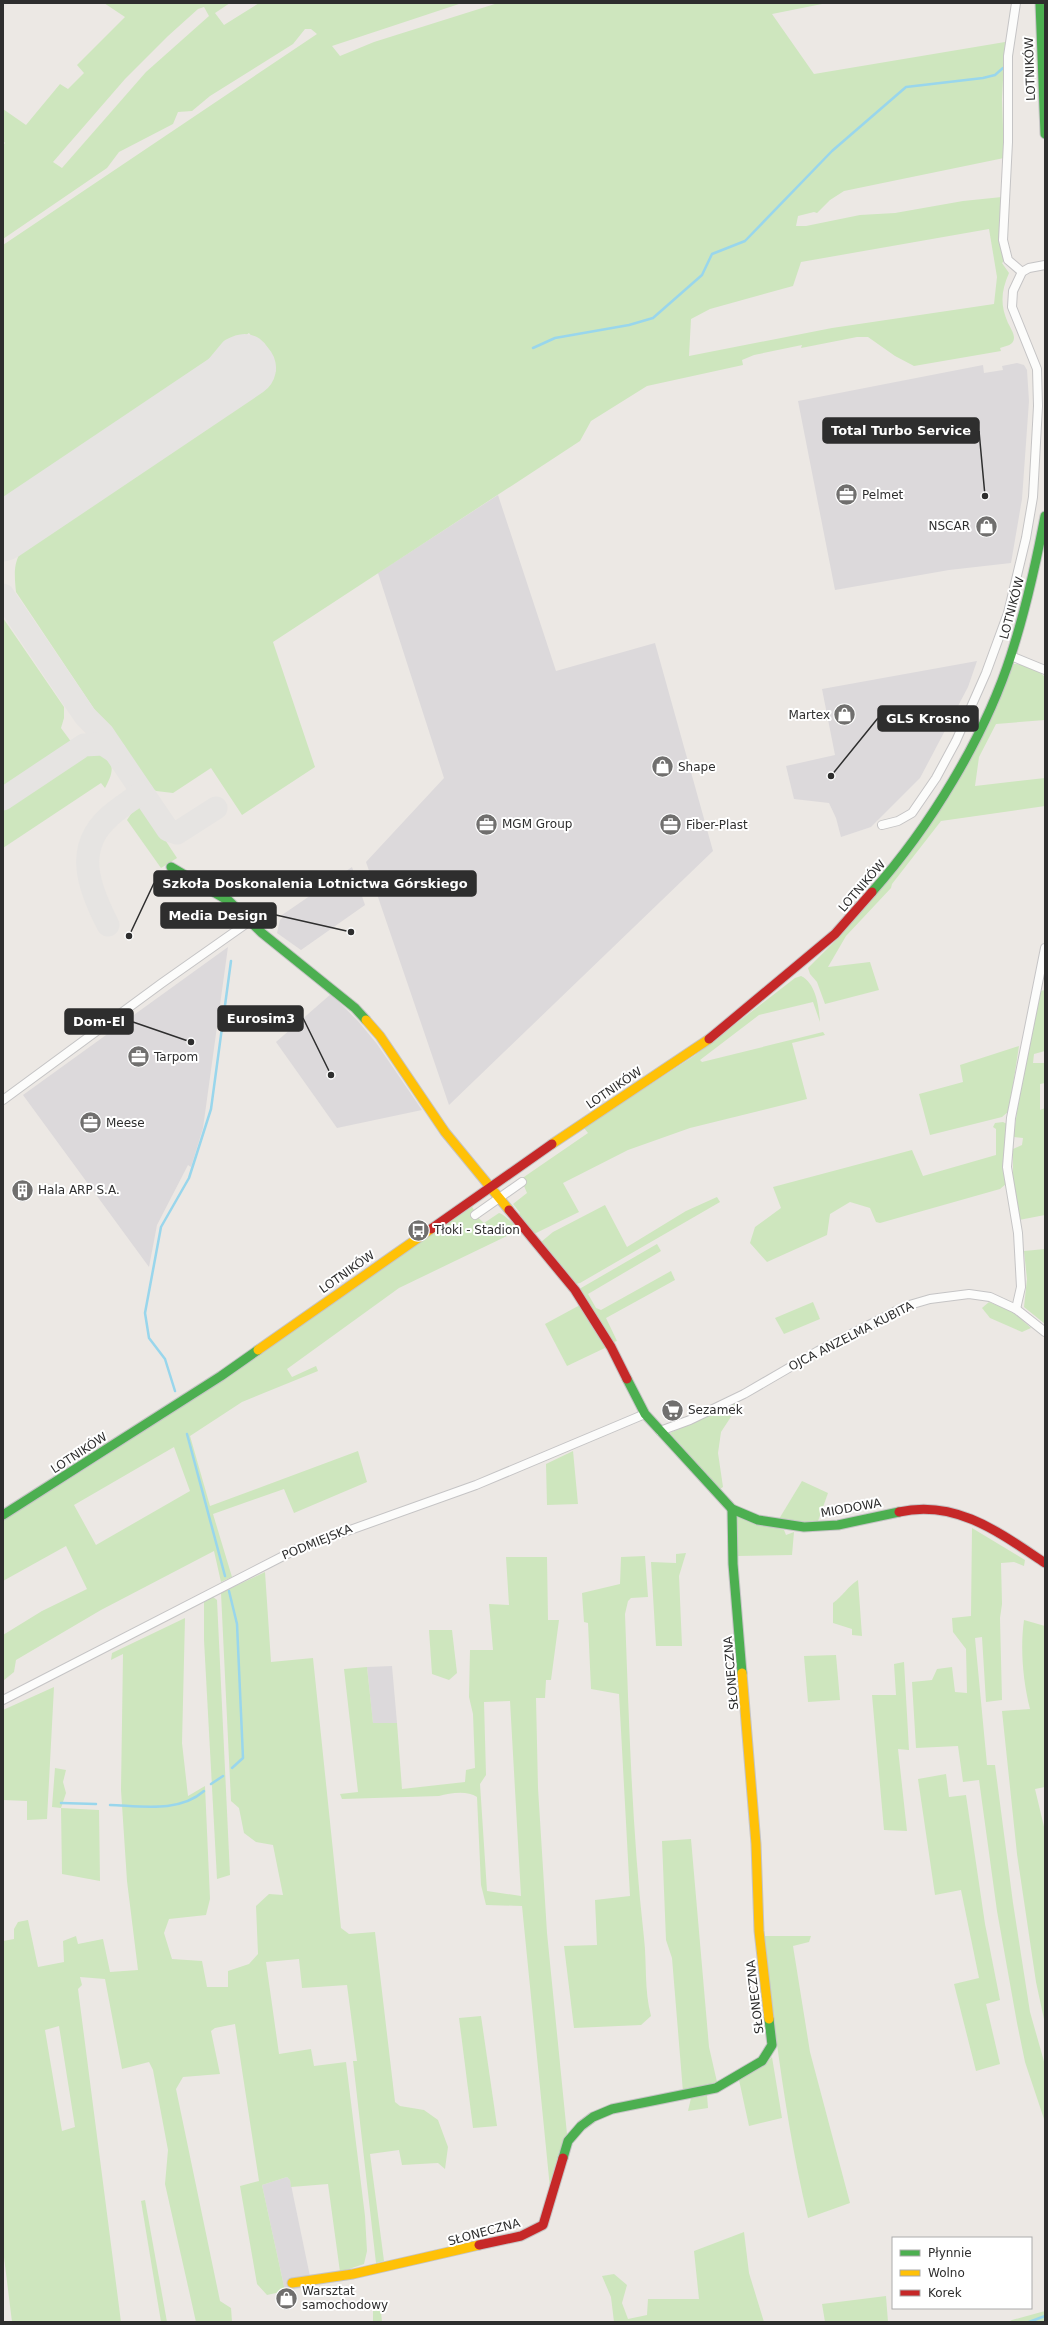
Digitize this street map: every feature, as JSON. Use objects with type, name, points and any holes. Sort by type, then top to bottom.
[{"type":"street","points":[[1016,3],[1008,56],[1008,142],[1003,240],[1008,260],[1022,272]]},
{"type":"street","name":"LOTNIKÓW","points":[[1040,3],[1045,134]]},
{"type":"street","points":[[882,825],[898,821],[912,813],[936,778],[956,741],[986,673],[1008,613],[1026,538],[1034,488],[1038,420],[1038,369],[1012,307],[1013,291],[1022,272],[1029,268],[1045,265]]},
{"type":"street","name":"LOTNIKÓW","points":[[3,1515],[221,1376],[489,1187],[719,1032],[836,934],[899,862],[950,784],[980,730],[1011,656],[1031,588],[1045,516]]},
{"type":"street","points":[[1011,656],[1045,670]]},
{"type":"street","name":"MIODOWA","points":[[171,867],[229,901],[262,934],[330,986],[355,1008],[380,1036],[426,1106],[489,1187],[575,1290],[611,1347],[645,1414],[732,1509],[758,1520],[804,1527],[838,1525],[915,1508],[949,1511],[965,1516],[1013,1542],[1045,1563]]},
{"type":"street","points":[[3,1100],[162,982],[250,921]]},
{"type":"street","points":[[1016,1309],[1021,1286],[1018,1233],[1007,1167],[1011,1118],[1045,948]]},
{"type":"street","points":[[475,1215],[522,1182]]},
{"type":"street","name":"OJCA ANZELMA KUBITA","points":[[660,1431],[690,1420],[744,1394],[818,1351],[906,1306],[930,1299],[969,1294],[990,1297],[1016,1309],[1045,1332]]},
{"type":"street","name":"PODMIEJSKA","points":[[3,1700],[297,1549],[476,1485],[645,1414]]},
{"type":"street","name":"SŁONECZNA","points":[[292,2283],[354,2274],[521,2236],[543,2225],[568,2141],[581,2126],[593,2117],[612,2108],[683,2096],[716,2088],[762,2061],[772,2046],[759,1931],[755,1837],[734,1564],[732,1509]]},
{"type":"shaded area","points":[[1017,363],[1024,365],[1027,370],[1029,401],[1022,499],[1011,563],[949,570],[835,590],[798,401],[983,365],[984,373],[1003,370],[1002,366]]},
{"type":"shaded area","points":[[498,495],[556,671],[655,643],[713,851],[449,1105],[366,862],[444,778],[378,573]]},
{"type":"shaded area","points":[[977,661],[968,687],[920,778],[871,827],[841,837],[836,818],[829,803],[794,799],[786,766],[835,755],[822,689]]},
{"type":"shaded area","points":[[352,867],[365,905],[301,950],[277,933],[280,920],[283,917],[282,915]]},
{"type":"shaded area","points":[[228,947],[203,1128],[191,1167],[188,1165],[157,1225],[149,1267],[23,1095]]},
{"type":"shaded area","points":[[331,994],[358,1021],[377,1044],[422,1110],[337,1128],[276,1042]]},
{"type":"shaded area","points":[[392,1666],[397,1723],[373,1724],[367,1667]]},
{"type":"shaded area","points":[[287,2177],[290,2180],[312,2286],[285,2291],[262,2185]]},
{"type":"green space","points":[[104,3],[230,3],[215,13],[224,25],[259,3],[462,3],[332,46],[340,56],[374,42],[498,3],[827,3],[772,14],[814,74],[1005,42],[1002,99],[1004,158],[844,191],[830,200],[817,213],[814,212],[798,216],[796,226],[806,226],[860,215],[895,213],[963,201],[1002,197],[1000,247],[1005,260],[1002,263],[1009,273],[1004,286],[1002,298],[1005,316],[1014,340],[1009,345],[1000,348],[1001,351],[914,366],[895,356],[868,337],[857,337],[801,348],[802,345],[754,355],[742,360],[743,365],[647,386],[591,421],[580,441],[273,642],[315,767],[242,815],[211,768],[173,793],[156,791],[143,782],[16,592],[15,567],[19,555],[34,535],[276,371],[249,333],[218,354],[193,382],[3,510],[3,245],[317,34],[311,29],[305,29],[293,44],[210,96],[192,111],[178,112],[173,124],[119,152],[107,168],[3,239],[3,145],[5,143],[3,141],[3,109],[26,125],[60,84],[68,89],[84,73],[77,65],[125,17]],"holes":[[[204,7],[209,16],[146,72],[62,168],[53,162],[125,79],[168,36],[198,9]],[[989,229],[997,277],[994,304],[832,328],[689,356],[691,319],[710,309],[793,286],[801,262]]]},
{"type":"green space","points":[[3,618],[64,707],[64,718],[61,728],[72,743],[3,790]]},
{"type":"green space","points":[[1014,664],[1031,668],[1045,677],[1045,720],[996,724],[979,757],[975,786],[1045,778],[1045,806],[941,821],[892,884],[891,888],[846,936],[828,967],[870,962],[879,990],[825,1004],[817,982],[810,974],[808,968],[837,939],[915,847],[943,805],[989,725]]},
{"type":"green space","points":[[96,751],[107,758],[111,766],[112,771],[105,788],[101,783],[3,848],[3,808],[85,753]]},
{"type":"green space","points":[[142,805],[177,858],[161,868],[127,820],[133,811]]},
{"type":"green space","points":[[801,976],[810,984],[816,996],[820,1022],[813,1002],[759,1015],[700,1060],[702,1062],[823,1032],[825,1035],[792,1043],[807,1099],[690,1128],[628,1150],[563,1183],[579,1212],[534,1234],[518,1215],[520,1213],[513,1204],[527,1193],[521,1179],[588,1133],[584,1128],[694,1056],[795,978]]},
{"type":"green space","points":[[1045,990],[1045,1051],[1034,1054],[1033,1063],[1045,1063],[1045,1083],[1040,1084],[1040,1110],[1045,1108],[1045,1215],[1019,1220],[1013,1191],[1013,1149],[1022,1145],[1023,1138],[1014,1137],[1014,1133],[1023,1069],[1040,991]]},
{"type":"green space","points":[[1019,1046],[1009,1111],[1002,1117],[930,1135],[919,1094],[963,1082],[960,1065]]},
{"type":"green space","points":[[1003,1122],[1007,1124],[1006,1184],[1000,1189],[880,1223],[876,1222],[870,1208],[850,1202],[830,1214],[827,1235],[767,1262],[750,1243],[755,1227],[781,1208],[773,1187],[912,1150],[923,1176],[996,1155],[996,1129],[993,1127],[995,1123]]},
{"type":"green space","points":[[717,1197],[720,1202],[580,1283],[576,1284],[541,1242],[553,1232],[605,1205],[627,1247],[686,1211]]},
{"type":"green space","points":[[471,1205],[474,1210],[472,1212],[484,1223],[500,1213],[514,1224],[511,1230],[513,1233],[399,1288],[287,1369],[292,1377],[316,1366],[318,1371],[242,1402],[190,1436],[210,1506],[358,1451],[367,1482],[294,1513],[284,1489],[213,1514],[232,1577],[221,1582],[214,1551],[101,1610],[16,1660],[14,1672],[3,1681],[3,1635],[42,1611],[87,1589],[66,1546],[3,1581],[3,1520],[122,1445],[240,1367]],"holes":[[[174,1447],[190,1491],[96,1545],[74,1505]]]},
{"type":"green space","points":[[657,1244],[661,1251],[588,1294],[596,1308],[601,1310],[671,1271],[675,1280],[606,1318],[617,1341],[614,1342],[580,1291],[581,1288]]},
{"type":"green space","points":[[1045,1249],[1045,1324],[1024,1307],[1027,1279],[1024,1251]]},
{"type":"green space","points":[[813,1302],[820,1319],[784,1334],[775,1318]]},
{"type":"green space","points":[[989,1302],[1013,1312],[1031,1328],[1022,1332],[990,1318],[982,1308]]},
{"type":"green space","points":[[580,1305],[607,1347],[567,1366],[545,1324]]},
{"type":"green space","points":[[736,1403],[740,1403],[721,1432],[718,1453],[723,1487],[720,1489],[670,1433]]},
{"type":"green space","points":[[573,1451],[578,1504],[547,1505],[546,1464]]},
{"type":"green space","points":[[802,1481],[828,1493],[817,1524],[779,1519]]},
{"type":"green space","points":[[738,1516],[784,1530],[786,1535],[794,1532],[792,1555],[738,1556],[736,1517]]},
{"type":"green space","points":[[972,1528],[1025,1560],[1024,1566],[1014,1562],[1001,1563],[1002,1604],[1000,1618],[1002,1700],[986,1702],[982,1637],[975,1638],[987,1765],[995,1765],[1013,1903],[1030,2012],[1045,2065],[1045,2122],[1025,2062],[1017,2023],[997,1911],[979,1780],[963,1782],[958,1746],[916,1748],[912,1682],[932,1680],[937,1669],[952,1667],[955,1692],[967,1693],[966,1649],[953,1632],[952,1618],[971,1616]]},
{"type":"green space","points":[[686,1553],[679,1576],[682,1646],[656,1646],[651,1562],[676,1563],[676,1554]]},
{"type":"green space","points":[[645,1556],[648,1597],[631,1598],[628,1601],[625,1614],[634,1817],[645,1948],[646,1987],[651,2016],[641,2025],[574,2028],[564,1946],[597,1945],[595,1900],[630,1896],[619,1694],[591,1689],[588,1623],[584,1622],[582,1593],[620,1584],[621,1557]]},
{"type":"green space","points":[[506,1557],[547,1557],[548,1620],[559,1620],[551,1680],[546,1680],[545,1698],[536,1698],[538,1788],[547,1933],[567,2134],[550,2188],[522,1906],[486,1905],[481,1885],[477,1797],[468,1793],[458,1793],[439,1796],[342,1799],[340,1794],[358,1792],[344,1669],[367,1667],[373,1723],[397,1723],[402,1789],[465,1782],[466,1770],[475,1768],[473,1714],[469,1697],[470,1650],[493,1650],[489,1604],[509,1605]],"holes":[[[510,1701],[521,1896],[487,1891],[480,1784],[486,1775],[484,1702]]]},
{"type":"green space","points":[[265,1572],[271,1662],[313,1658],[341,1928],[349,1934],[375,1932],[395,2102],[400,2106],[424,2110],[438,2120],[448,2147],[445,2169],[438,2163],[402,2165],[399,2150],[370,2154],[384,2261],[376,2263],[353,2061],[357,2061],[347,1985],[302,1988],[299,1959],[266,1962],[279,2054],[311,2049],[314,2066],[346,2062],[365,2216],[367,2251],[364,2264],[340,2272],[328,2184],[291,2187],[290,2180],[287,2177],[262,2185],[285,2291],[267,2295],[257,2284],[240,2186],[259,2181],[235,2024],[215,2028],[211,2031],[220,2074],[183,2077],[176,2089],[220,2301],[231,2308],[232,2322],[196,2322],[165,2184],[168,2150],[153,2070],[149,2062],[122,2069],[105,1979],[80,1977],[82,1985],[78,1989],[121,2322],[12,2322],[3,2249],[3,1941],[14,1939],[14,1929],[18,1922],[28,1920],[38,1967],[64,1962],[63,1941],[76,1936],[78,1944],[103,1939],[110,1972],[138,1970],[127,1881],[121,1790],[123,1654],[111,1660],[112,1653],[185,1618],[182,1743],[188,1796],[205,1786],[210,1899],[206,1915],[169,1919],[164,1933],[172,1959],[202,1961],[207,1987],[228,1987],[228,1971],[249,1964],[258,1954],[256,1906],[269,1894],[283,1895],[273,1845],[256,1842],[244,1833],[239,1808],[231,1801],[221,1593]],"holes":[[[59,2026],[75,2127],[62,2131],[45,2030]]]},
{"type":"green space","points":[[858,1580],[862,1636],[852,1635],[852,1629],[833,1623],[833,1603]]},
{"type":"green space","points":[[213,1597],[217,1600],[230,1875],[217,1879],[204,1640],[204,1602]]},
{"type":"green space","points":[[1024,1620],[1045,1626],[1045,1787],[1035,1789],[1045,1831],[1045,2024],[1036,1982],[1017,1854],[1002,1711],[1030,1709],[1023,1665],[1022,1642]]},
{"type":"green space","points":[[429,1630],[452,1630],[457,1673],[449,1680],[432,1674]]},
{"type":"green space","points":[[836,1655],[840,1700],[808,1702],[804,1656]]},
{"type":"green space","points":[[904,1662],[909,1750],[898,1749],[907,1831],[884,1830],[872,1695],[896,1695],[894,1664]]},
{"type":"green space","points":[[54,1687],[47,1819],[27,1820],[27,1801],[3,1800],[3,1710]]},
{"type":"green space","points":[[55,1768],[66,1770],[63,1782],[66,1793],[61,1808],[52,1807]]},
{"type":"green space","points":[[946,1774],[949,1797],[966,1795],[985,1924],[1000,2000],[986,2004],[1000,2064],[976,2071],[954,1984],[979,1978],[961,1890],[935,1895],[918,1779]]},
{"type":"green space","points":[[61,1808],[99,1810],[100,1881],[62,1874]]},
{"type":"green space","points":[[691,1839],[709,2047],[717,2082],[683,2092],[672,1958],[666,1940],[662,1841]]},
{"type":"green space","points":[[763,1936],[811,1936],[809,1942],[793,1946],[810,2052],[850,2203],[808,2218],[787,2113]]},
{"type":"green space","points":[[481,2016],[497,2126],[473,2128],[459,2018]]},
{"type":"green space","points":[[772,2057],[782,2118],[749,2126],[739,2080],[764,2066]]},
{"type":"green space","points":[[707,2095],[708,2108],[688,2111],[691,2098]]},
{"type":"green space","points":[[145,2200],[167,2322],[161,2322],[141,2201]]},
{"type":"green space","points":[[744,2232],[749,2273],[764,2322],[614,2322],[611,2297],[602,2276],[614,2274],[627,2285],[622,2303],[628,2319],[647,2315],[648,2299],[699,2299],[694,2251]]},
{"type":"green space","points":[[886,2296],[888,2322],[825,2322],[822,2304]]},
{"type":"green space","points":[[373,2300],[380,2301],[382,2322],[373,2322]]},
{"type":"green space","points":[[1045,2311],[1045,2322],[1008,2322],[1012,2320]]},
{"type":"waterway","points":[[533,348],[555,338],[629,325],[653,318],[702,275],[712,254],[745,241],[832,151],[906,87],[983,78],[995,75],[1003,68]]},
{"type":"waterway","points":[[175,1391],[165,1359],[149,1338],[145,1313],[161,1227],[189,1178],[211,1109],[231,961]]},
{"type":"waterway","points":[[187,1434],[225,1576]]},
{"type":"waterway","points":[[229,1591],[237,1624],[243,1758],[232,1768]]},
{"type":"waterway","points":[[211,1784],[223,1776]]},
{"type":"waterway","points":[[110,1805],[159,1807],[183,1803],[204,1791]]},
{"type":"waterway","points":[[61,1803],[96,1804]]},
{"type":"waterway","points":[[1029,2322],[1045,2316]]},
{"type":"taxiway","points":[[177,415],[231,350],[238,347],[249,346],[257,352],[260,356],[264,369],[254,380],[240,386],[210,393]]},
{"type":"taxiway","points":[[3,550],[8,540],[25,518]]},
{"type":"taxiway","points":[[3,595],[85,716],[103,734],[168,830],[177,833],[216,808]]},
{"type":"taxiway","points":[[3,799],[84,745],[103,744],[115,752]]},
{"type":"taxiway","points":[[108,925],[95,897],[88,869],[88,855],[91,841],[99,828],[110,816],[142,792]]},
{"type":"runway","points":[[3,532],[247,368]]},
{"type":"traffic: fast","points":[[1040,3],[1045,134]]},
{"type":"traffic: fast","points":[[872,892],[914,840],[934,811],[971,749],[986,718],[1000,686],[1016,638],[1030,586],[1045,516]]},
{"type":"traffic: fast","points":[[171,867],[229,901],[262,933],[355,1008],[366,1020]]},
{"type":"traffic: fast","points":[[3,1515],[221,1376],[258,1350]]},
{"type":"traffic: fast","points":[[627,1379],[645,1414],[732,1509],[758,1520],[804,1527],[838,1525],[899,1512]]},
{"type":"traffic: fast","points":[[732,1509],[733,1564],[742,1673]]},
{"type":"traffic: fast","points":[[563,2158],[568,2141],[581,2126],[593,2117],[612,2109],[716,2088],[762,2061],[772,2045],[769,2019]]},
{"type":"traffic: slow","points":[[366,1020],[380,1036],[445,1132],[509,1210]]},
{"type":"traffic: slow","points":[[552,1144],[709,1039]]},
{"type":"traffic: slow","points":[[258,1350],[431,1229]]},
{"type":"traffic: slow","points":[[742,1673],[756,1844],[759,1931],[769,2019]]},
{"type":"traffic: slow","points":[[292,2283],[353,2274],[479,2245]]},
{"type":"traffic: jam","points":[[709,1039],[835,934],[872,892]]},
{"type":"traffic: jam","points":[[431,1229],[552,1144]]},
{"type":"traffic: jam","points":[[509,1210],[575,1290],[611,1347],[627,1379]]},
{"type":"traffic: jam","points":[[899,1512],[920,1509],[940,1510],[976,1521],[994,1530],[1045,1563]]},
{"type":"traffic: jam","points":[[479,2245],[521,2236],[543,2225],[563,2158]]},
{"type":"place","name":"Pelmet","points":[[847,495]]},
{"type":"place","name":"Total Turbo Service","points":[[985,496]]},
{"type":"place","name":"NSCAR","points":[[986,526]]},
{"type":"place","name":"Martex","points":[[845,715]]},
{"type":"place","name":"Shape","points":[[662,767]]},
{"type":"place","name":"GLS Krosno","points":[[831,776]]},
{"type":"place","name":"MGM Group","points":[[486,824]]},
{"type":"place","name":"Fiber-Plast","points":[[670,825]]},
{"type":"place","name":"Media Design","points":[[351,932]]},
{"type":"place","name":"Szkoła Doskonalenia Lotnictwa Górskiego","points":[[129,936]]},
{"type":"place","name":"Dom-El","points":[[191,1042]]},
{"type":"place","name":"Tarpom","points":[[139,1057]]},
{"type":"place","name":"Eurosim3","points":[[331,1075]]},
{"type":"place","name":"Meese","points":[[90,1123]]},
{"type":"place","name":"Hala ARP S.A.","points":[[23,1190]]},
{"type":"place","name":"Tłoki - Stadion","points":[[418,1230]]},
{"type":"place","name":"Sezamek","points":[[672,1410]]},
{"type":"place","name":"Warsztat samochodowy","points":[[286,2298]]}]
